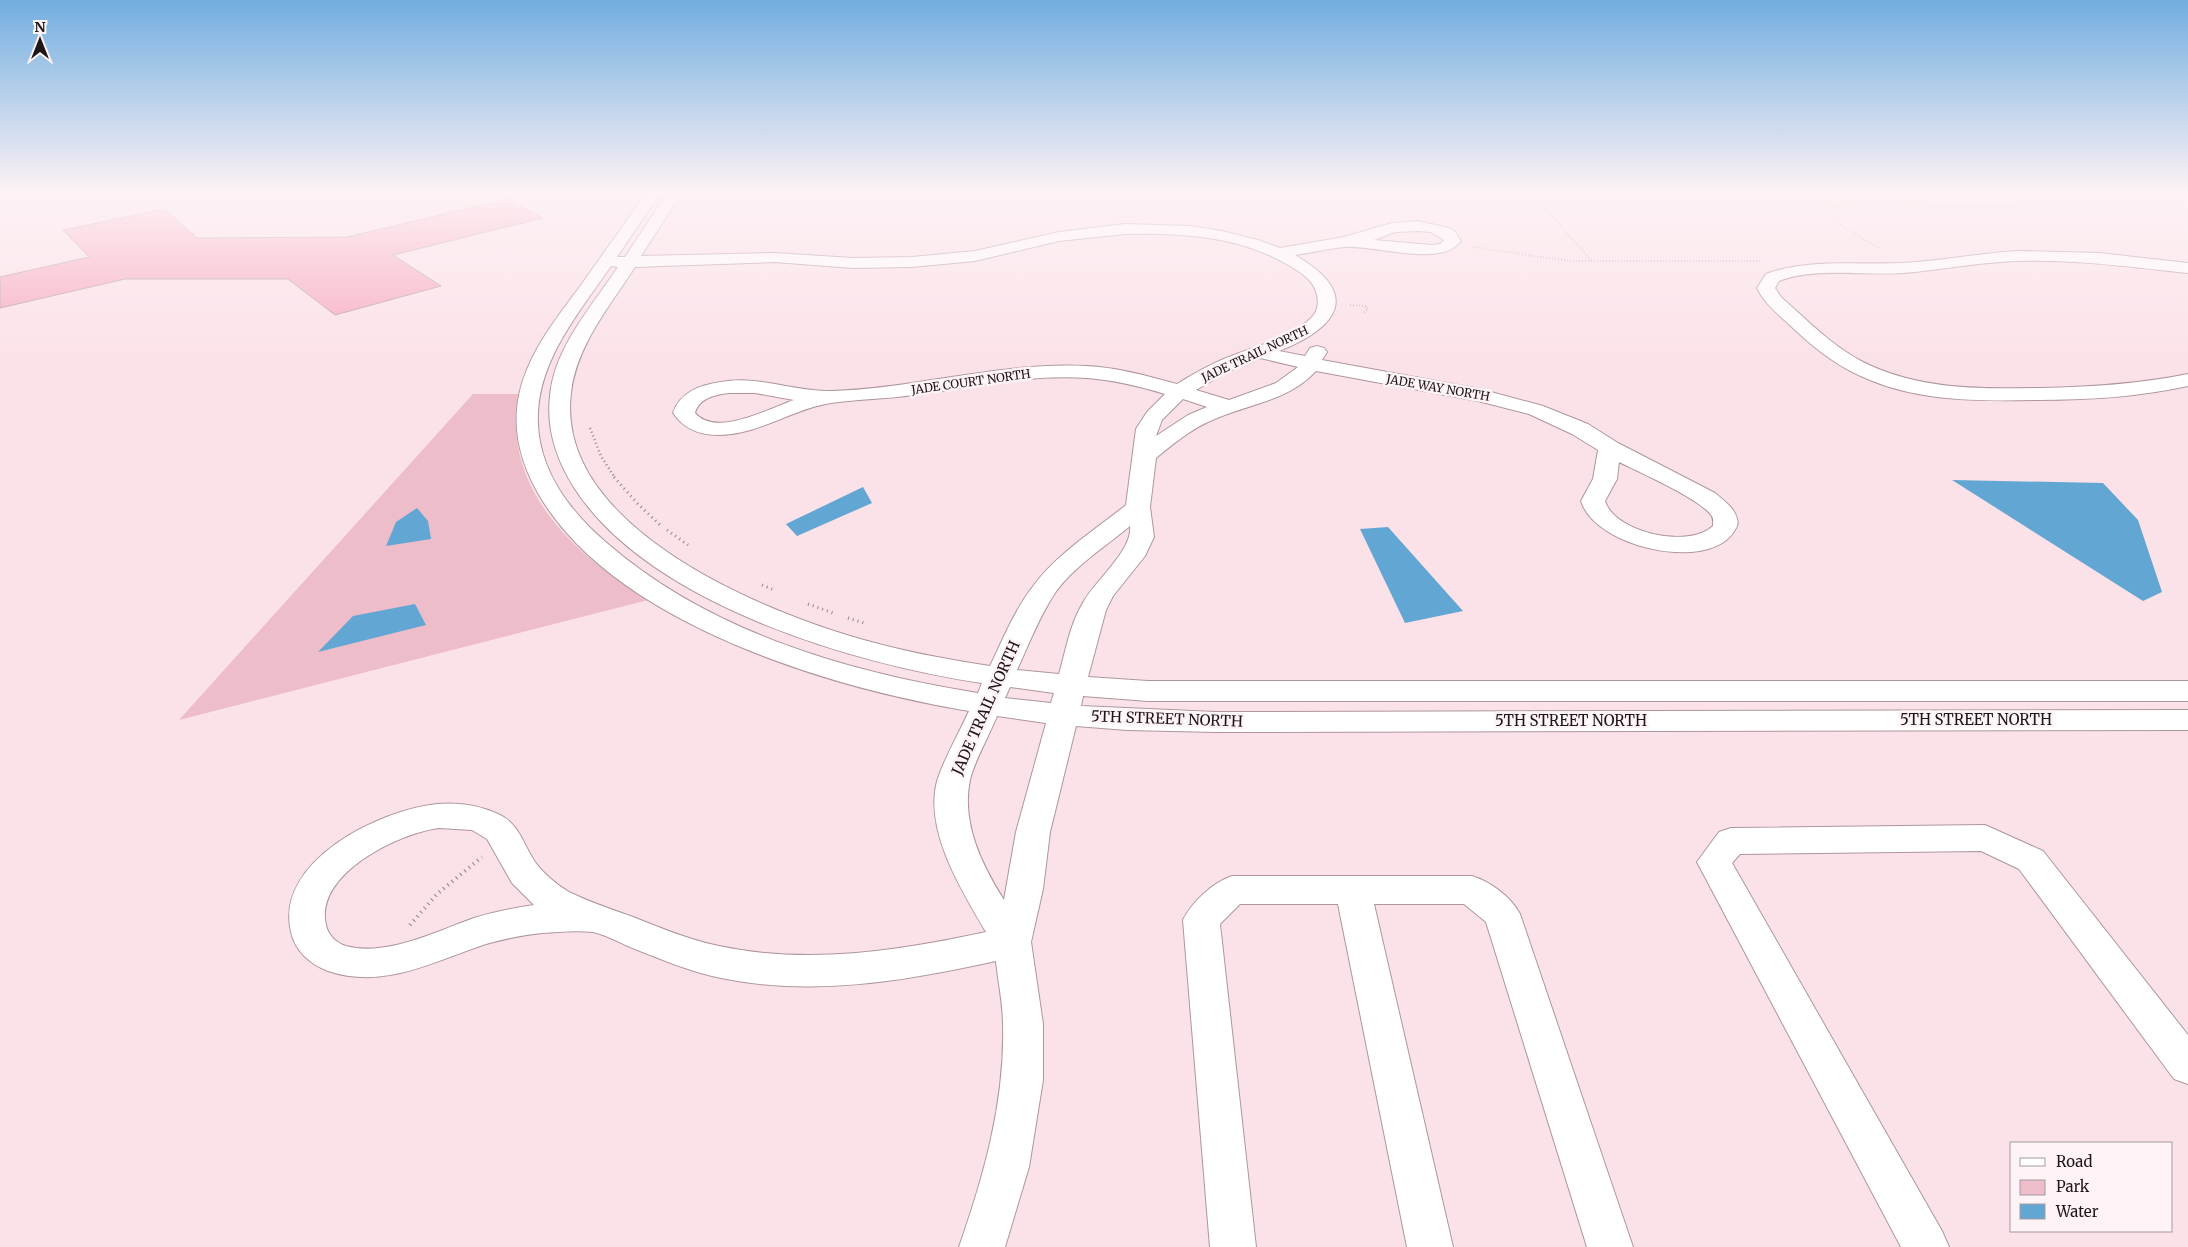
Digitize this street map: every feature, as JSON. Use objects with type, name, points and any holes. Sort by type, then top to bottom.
[{"type":"street","name":"5TH STREET NORTH","points":[[624,250],[577,343],[561,382],[558,413],[560,429],[577,474],[598,504],[633,538],[668,563],[717,592],[778,620],[886,654],[938,666],[1001,677],[1070,686],[1194,692],[2188,691]]},
{"type":"street","name":"5TH STREET NORTH","points":[[627,250],[546,349],[536,369],[529,398],[527,428],[533,459],[545,486],[572,524],[591,544],[646,586],[724,630],[812,663],[917,691],[988,704],[1063,715],[1124,720],[1215,722],[2188,720]]},
{"type":"street","name":"JADE TRAIL NORTH","points":[[621,257],[757,259],[775,256],[850,263],[921,262],[1003,250]]},
{"type":"street","name":"JADE TRAIL NORTH","points":[[982,1247],[1007,1167],[1022,1080],[1023,1024],[1012,942],[1025,889],[1033,832],[1070,686],[1092,611],[1101,593],[1134,553],[1143,534],[1137,508],[1140,493],[1140,470],[1146,455],[1145,434],[1148,427],[1166,404],[1181,392],[1215,370],[1282,343],[1318,324],[1325,312],[1327,303],[1323,288],[1308,270],[1272,250]]},
{"type":"street","points":[[1279,253],[1296,250]]},
{"type":"street","points":[[2188,268],[2108,258],[2034,256],[1981,258],[1903,268],[1808,270],[1785,273],[1776,276],[1768,282],[1766,288],[1769,294],[1840,357],[1882,378],[1939,392],[1978,395],[2074,393],[2179,382],[2188,393]]},
{"type":"street","name":"JADE TRAIL NORTH","points":[[1146,455],[1188,424],[1205,415],[1275,391],[1294,379],[1310,364],[1316,355],[1319,347],[1318,324]]},
{"type":"street","name":"JADE WAY NORTH","points":[[1258,352],[1389,380],[1474,393],[1509,402],[1565,422],[1712,502],[1725,516],[1726,524],[1723,532],[1715,538],[1702,542],[1675,544],[1656,542],[1631,535],[1606,521],[1595,508],[1592,501],[1605,479],[1610,448]]},
{"type":"street","name":"JADE COURT NORTH","points":[[830,397],[784,410],[756,422],[734,427],[700,426],[688,419],[684,413],[687,405],[697,396],[709,391],[732,386],[753,386],[793,394],[830,397],[910,390],[1001,376],[1050,372],[1113,375],[1181,392],[1229,407]]},
{"type":"street","name":"JADE TRAIL NORTH","points":[[1012,942],[979,889],[955,837],[951,813],[954,779],[1028,615],[1044,589],[1067,565],[1137,508]]},
{"type":"street","points":[[593,918],[558,917],[529,919],[460,937],[407,957],[371,962],[344,960],[326,953],[311,940],[305,923],[308,903],[320,881],[334,865],[354,848],[380,833],[409,822],[432,817],[457,815],[480,820],[495,826],[504,835],[522,869],[540,891],[556,902],[593,918],[718,962],[800,973],[838,972],[879,968],[1012,942]]},
{"type":"street","points":[[1926,1247],[1714,862],[1731,841],[1985,838],[2031,860],[2188,1066]]},
{"type":"street","points":[[1233,1247],[1200,920],[1232,890],[1472,890],[1502,914],[1610,1247]]},
{"type":"street","points":[[1353,890],[1430,1247]]},
{"type":"path","points":[[1497,250],[1557,260],[1617,262],[1764,261]]},
{"type":"path","points":[[1582,250],[1591,260]]},
{"type":"path","points":[[1345,305],[1366,306],[1368,308],[1364,313]]},
{"type":"path","points":[[589,423],[601,455],[623,490],[659,524],[695,550]]},
{"type":"path","points":[[755,582],[776,591]]},
{"type":"path","points":[[807,603],[838,614]]},
{"type":"path","points":[[846,617],[870,624]]},
{"type":"path","points":[[408,928],[449,884],[487,854]]},
{"type":"green space","points":[[473,394],[518,394],[516,429],[521,460],[533,489],[549,516],[570,540],[594,562],[648,600],[179,720]]},
{"type":"water","points":[[1952,480],[2103,483],[2138,520],[2162,592],[2143,601]]},
{"type":"water","points":[[863,487],[872,503],[797,536],[786,524]]},
{"type":"water","points":[[417,508],[428,521],[431,539],[386,546],[396,522]]},
{"type":"water","points":[[1388,527],[1463,611],[1405,623],[1360,529]]},
{"type":"water","points":[[415,604],[426,625],[318,652],[353,616]]},
{"type":"building","points":[[82,250],[412,250],[393,255],[441,286],[335,315],[288,279],[125,279],[0,308],[0,277],[89,257]]}]
